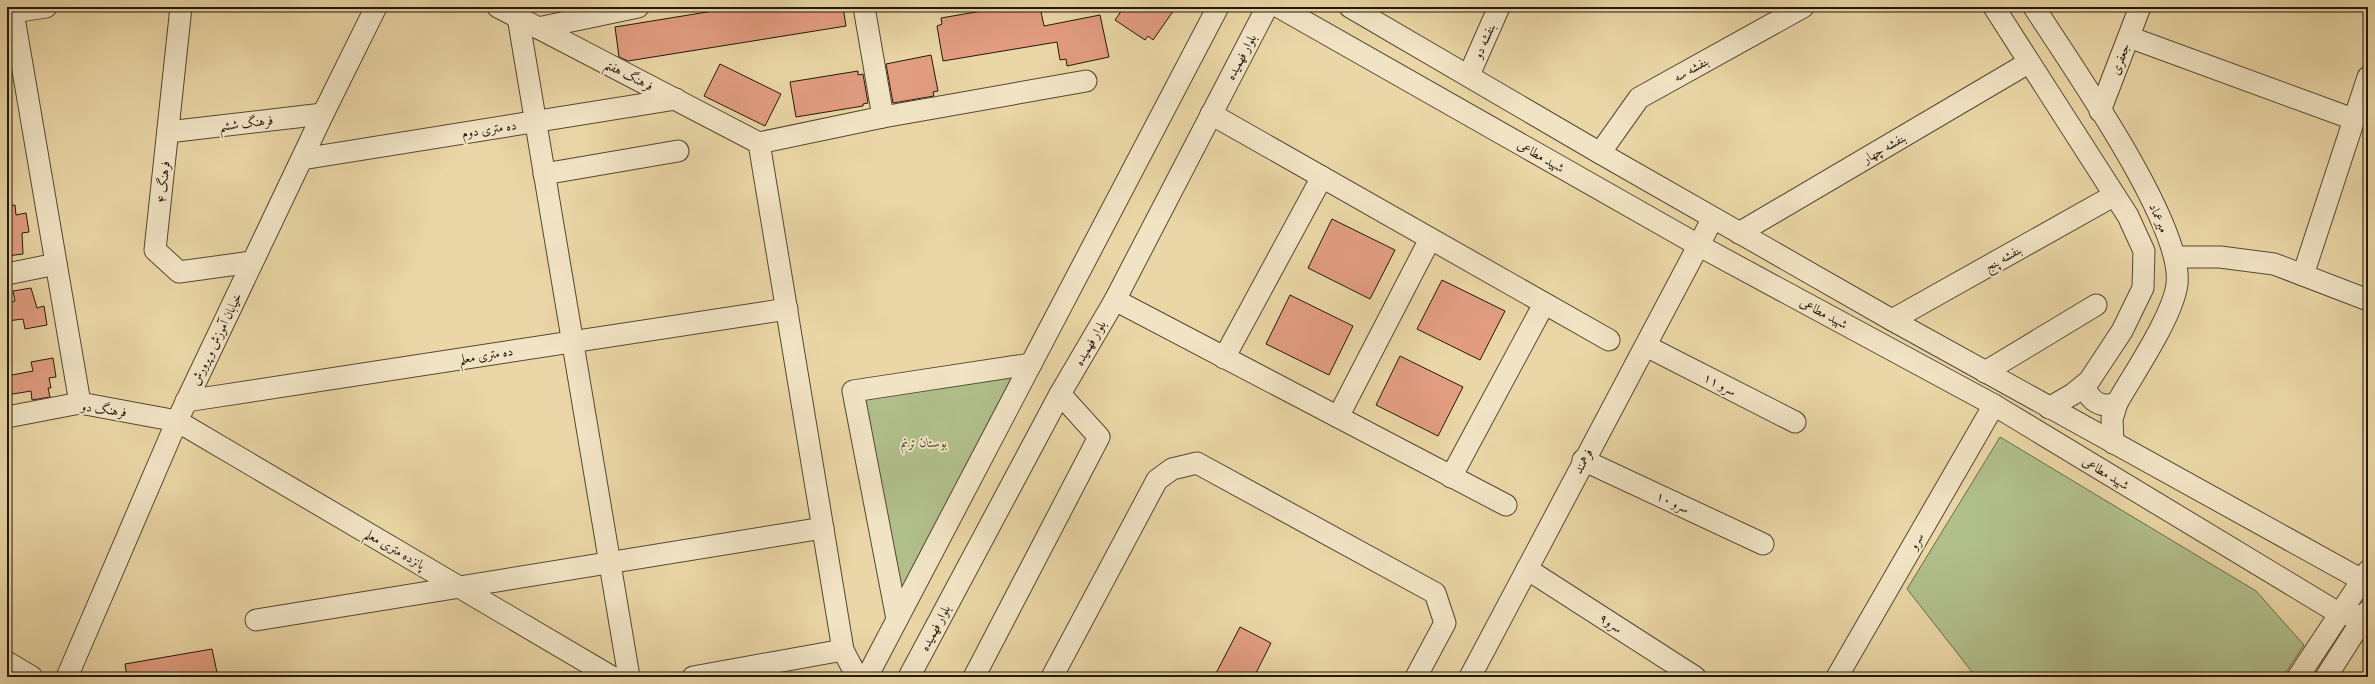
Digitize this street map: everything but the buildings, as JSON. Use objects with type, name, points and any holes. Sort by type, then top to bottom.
[{"type":"street","points":[[46,7],[13,12],[80,404]]},
{"type":"street","name":"فرهنگ ۴","points":[[181,7],[155,250],[179,272],[252,262]]},
{"type":"street","name":"خیابان آموزش و پرورش","points":[[66,677],[186,401],[323,114],[376,7]]},
{"type":"street","name":"فرهنگ هفتم","points":[[498,7],[759,143]]},
{"type":"street","points":[[538,28],[638,7]]},
{"type":"street","points":[[864,7],[883,117]]},
{"type":"street","points":[[867,677],[1218,7]]},
{"type":"street","name":"بلوار فهمیده","points":[[909,677],[1060,394],[1114,300],[1267,7]]},
{"type":"street","name":"شهید مطاعی","points":[[1279,7],[1698,245],[1994,405],[2340,614],[2367,614]]},
{"type":"street","name":"شهید مطاعی","points":[[1350,7],[1600,153],[1892,320],[2113,443],[2366,578]]},
{"type":"street","name":"بنفشه دو","points":[[1469,76],[1499,7]]},
{"type":"street","name":"بنفشه سه","points":[[1600,153],[1639,98],[1803,7]]},
{"type":"street","name":"میرعماد","points":[[1994,7],[2028,63],[2128,216],[2144,251],[2143,288],[2122,331],[2084,386],[2049,408]]},
{"type":"street","name":"میرعماد","points":[[2034,7],[2144,184],[2175,258],[2177,284],[2172,306],[2117,402],[2112,419],[2113,443]]},
{"type":"street","name":"جعفری","points":[[2100,111],[2140,7]]},
{"type":"street","points":[[518,17],[629,677]]},
{"type":"street","points":[[2128,37],[2353,119]]},
{"type":"street","name":"بنفشه چهار","points":[[1739,233],[2028,63]]},
{"type":"street","points":[[2303,275],[2368,77]]},
{"type":"street","points":[[857,677],[843,650],[759,143],[883,117],[1086,81]]},
{"type":"street","name":"ده متری دوم","points":[[302,159],[676,99]]},
{"type":"street","name":"فرهنگ ششم","points":[[168,132],[323,114]]},
{"type":"street","points":[[1211,114],[1609,340]]},
{"type":"street","points":[[544,174],[678,151]]},
{"type":"street","points":[[1224,358],[1322,177]]},
{"type":"street","name":"بنفشه پنج","points":[[1892,320],[2114,196]]},
{"type":"street","name":"فرهمند","points":[[1470,677],[1583,460],[1646,346],[1713,218]]},
{"type":"street","points":[[1338,417],[1430,238]]},
{"type":"street","points":[[2175,258],[2220,257],[2266,263],[2303,275],[2368,300]]},
{"type":"street","points":[[7,274],[56,264]]},
{"type":"street","points":[[1114,300],[1506,506]]},
{"type":"street","points":[[1451,477],[1544,304]]},
{"type":"street","points":[[1985,372],[2096,305]]},
{"type":"street","name":"ده متری معلم","points":[[186,401],[787,309]]},
{"type":"street","name":"۱۱ سرو","points":[[1646,346],[1795,422]]},
{"type":"street","points":[[897,619],[853,391],[1031,364]]},
{"type":"street","points":[[2084,386],[2092,400],[2098,404],[2109,406],[2117,402]]},
{"type":"street","points":[[974,677],[1099,437],[1060,394]]},
{"type":"street","name":"فرهنگ دو","points":[[7,417],[80,404],[177,421]]},
{"type":"street","name":"سرو","points":[[1837,677],[1994,405]]},
{"type":"street","name":"پانزده متری معلم","points":[[177,421],[612,677]]},
{"type":"street","name":"سرو ۱۰","points":[[1583,460],[1763,544]]},
{"type":"street","points":[[1052,677],[1157,480],[1172,469],[1197,463],[1435,593],[1445,623],[1416,677]]},
{"type":"street","points":[[256,620],[823,528]]},
{"type":"street","name":"سرو۹","points":[[1527,569],[1695,677]]},
{"type":"street","points":[[2298,677],[2366,578]]},
{"type":"street","points":[[2326,677],[2367,614]]},
{"type":"street","points":[[693,677],[843,650]]},
{"type":"street","points":[[7,662],[32,677]]},
{"type":"green space","name":"بوستان ترنم","points":[[1016,375],[902,594],[865,400]]},
{"type":"green space","points":[[2000,437],[2256,591],[2304,645],[2283,677],[1976,677],[1907,589]]}]
